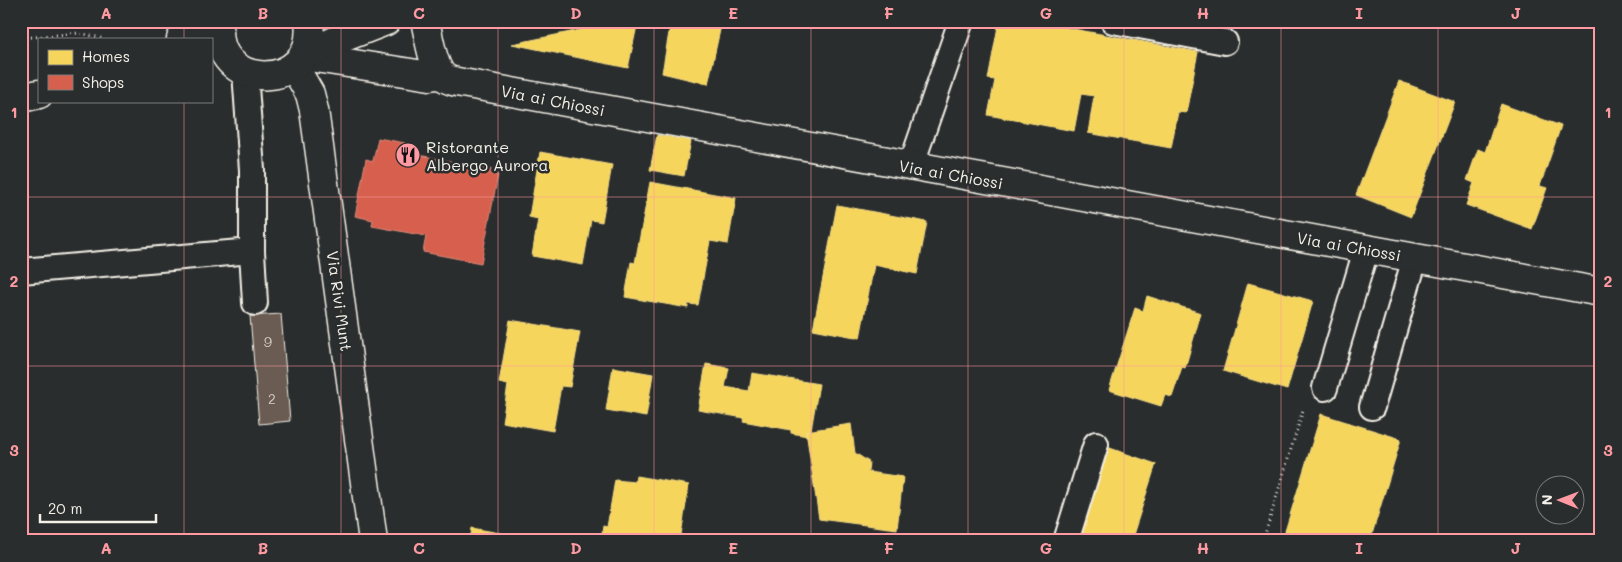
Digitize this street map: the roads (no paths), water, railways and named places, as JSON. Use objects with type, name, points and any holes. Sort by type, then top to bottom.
[{"type":"street","points":[[183,38],[214,21]]},
{"type":"street","points":[[220,21],[221,44],[230,70],[258,76],[284,73],[298,61],[337,40],[386,21]]},
{"type":"street","points":[[298,61],[308,44],[309,21]]},
{"type":"street","points":[[425,21],[434,57],[441,74]]},
{"type":"street","name":"Via ai Chiossi","points":[[298,61],[430,76],[441,74],[448,80],[457,82],[1601,292]]},
{"type":"street","name":"Via Rivi Munt","points":[[298,61],[314,110],[373,541]]},
{"type":"street","points":[[21,98],[38,94]]},
{"type":"lane","points":[[911,166],[961,21]]},
{"type":"lane","points":[[1113,21],[1225,42]]},
{"type":"lane","points":[[230,70],[252,170],[252,251],[256,303]]},
{"type":"lane","points":[[1325,388],[1366,250]]},
{"type":"lane","points":[[21,271],[252,251]]},
{"type":"lane","points":[[1372,407],[1415,258]]},
{"type":"lane","points":[[1066,541],[1096,444]]},
{"type":"place","name":"Ristorante Albergo Aurora","points":[[408,155]]}]
